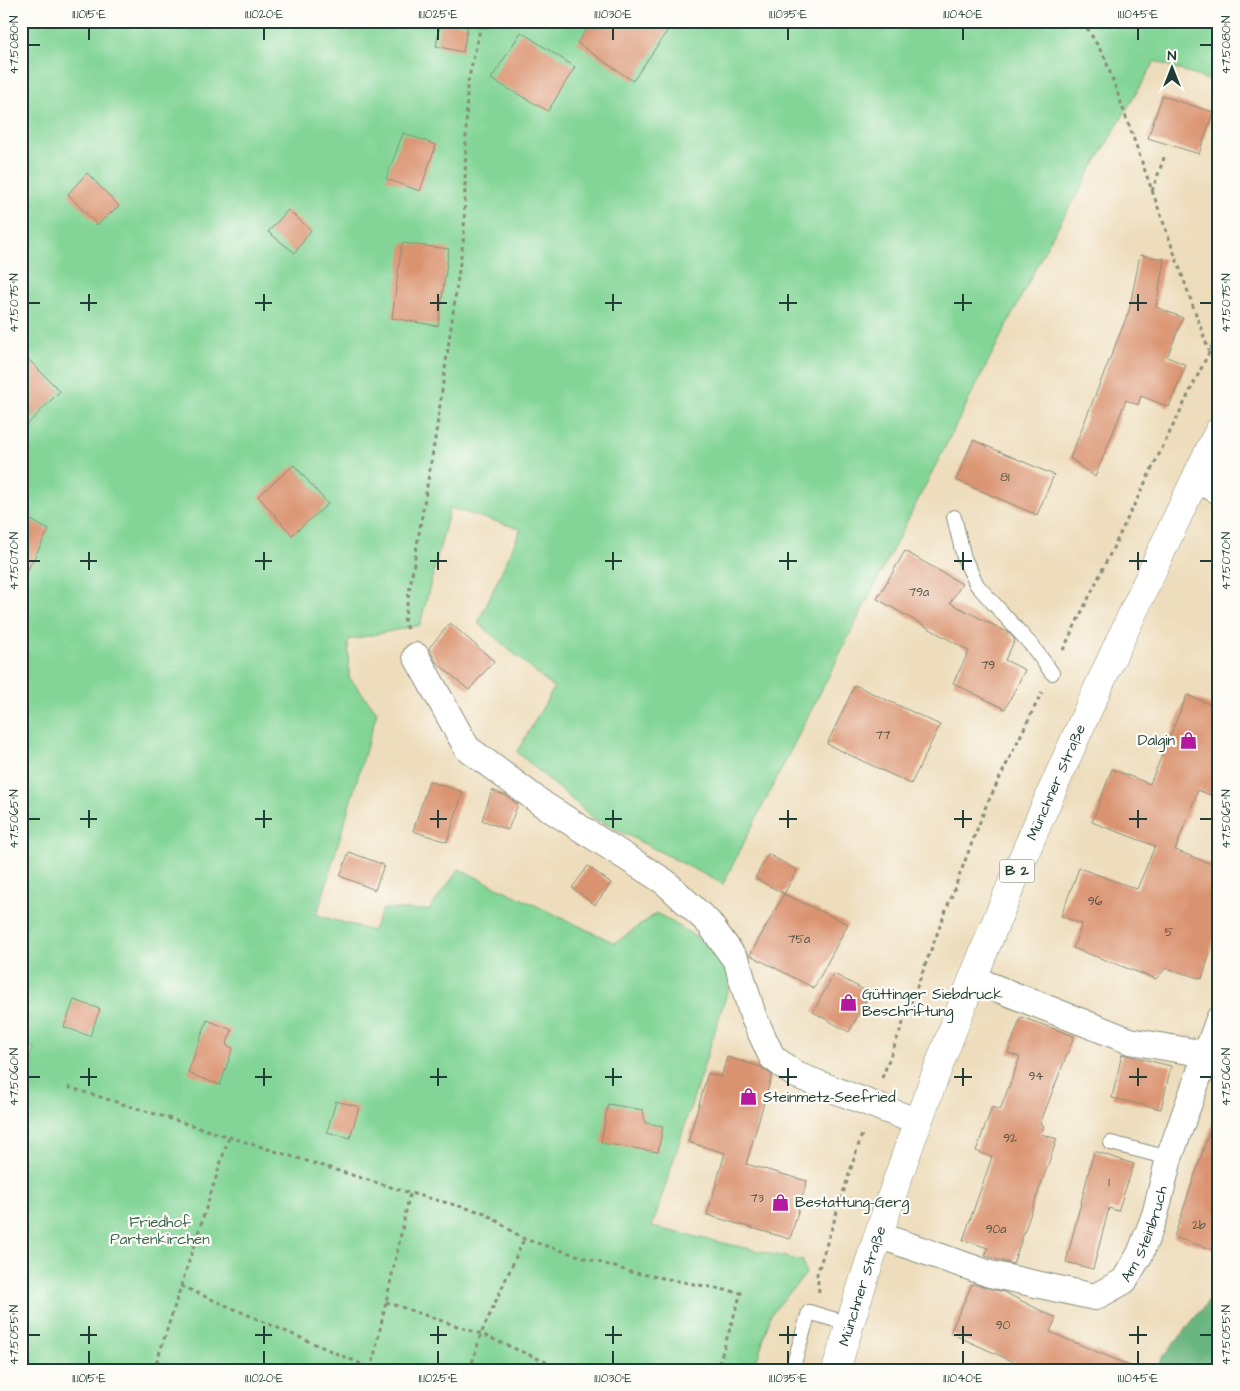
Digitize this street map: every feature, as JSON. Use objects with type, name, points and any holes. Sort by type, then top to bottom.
[{"type":"main road","name":"Münchner Straße","points":[[836,1370],[878,1236],[918,1122],[972,979],[1049,794],[1207,485],[1219,431]]},
{"type":"street","points":[[416,656],[468,748],[544,806],[665,882],[709,923],[738,962],[752,1016],[772,1057],[796,1075],[918,1122]]},
{"type":"street","points":[[972,979],[1130,1041],[1206,1054]]},
{"type":"street","name":"Am Steinbruch","points":[[878,1236],[990,1274],[1095,1297],[1124,1281],[1140,1254],[1156,1215],[1170,1158],[1219,1019]]},
{"type":"lane","points":[[954,517],[964,558],[977,584],[1033,647],[1052,673]]},
{"type":"lane","points":[[1111,1143],[1170,1158]]},
{"type":"lane","points":[[792,1370],[809,1312],[849,1324]]},
{"type":"path","points":[[416,656],[404,622],[436,433],[464,235],[467,86],[482,21]]},
{"type":"path","points":[[1083,21],[1105,58],[1209,351]]},
{"type":"path","points":[[1152,191],[1165,155]]},
{"type":"path","points":[[817,1274],[872,1103],[986,806],[1219,332]]},
{"type":"path","points":[[68,1087],[410,1193],[485,1213],[524,1239],[631,1272],[741,1293],[717,1370]]},
{"type":"path","points":[[154,1370],[229,1137]]},
{"type":"path","points":[[181,1286],[372,1369],[410,1193]]},
{"type":"path","points":[[470,1370],[481,1334],[524,1239]]},
{"type":"path","points":[[386,1302],[481,1334],[564,1370]]},
{"type":"green space","name":"Friedhof Partenkirchen","points":[[21,21],[1219,21],[1219,84],[1155,61],[1049,242],[723,884],[592,817],[517,752],[554,688],[478,623],[521,529],[450,508],[420,625],[348,640],[349,677],[377,712],[317,915],[372,931],[383,909],[429,910],[459,869],[615,943],[657,913],[737,962],[652,1227],[803,1261],[806,1274],[771,1314],[754,1370],[21,1370],[21,1080],[34,1049],[21,1044]]},
{"type":"green space","points":[[1219,1288],[1219,1370],[1157,1370],[1163,1357]]},
{"type":"building","points":[[441,21],[468,25],[463,52],[436,46]]},
{"type":"building","points":[[592,21],[674,21],[633,81],[577,43]]},
{"type":"building","points":[[521,32],[575,67],[548,111],[491,79]]},
{"type":"building","points":[[1162,96],[1213,112],[1199,154],[1148,138]]},
{"type":"building","points":[[403,133],[436,145],[420,191],[386,179]]},
{"type":"building","points":[[87,173],[119,206],[97,225],[68,194]]},
{"type":"building","points":[[288,210],[311,230],[295,253],[268,232]]},
{"type":"building","points":[[402,243],[449,249],[438,326],[392,318]]},
{"type":"building","points":[[1140,255],[1164,259],[1156,307],[1183,318],[1167,357],[1186,365],[1169,407],[1141,396],[1138,405],[1126,400],[1095,477],[1070,458],[1129,311]]},
{"type":"building","points":[[21,352],[60,391],[21,431]]},
{"type":"building","points":[[973,440],[1054,475],[1037,515],[956,480]]},
{"type":"building","points":[[294,465],[328,504],[292,535],[258,496]]},
{"type":"building","points":[[21,515],[49,530],[21,582]]},
{"type":"building","points":[[905,551],[962,584],[950,603],[1009,633],[1015,640],[1005,660],[1025,670],[1005,709],[953,683],[969,651],[877,599]]},
{"type":"building","points":[[450,623],[494,661],[469,690],[436,662],[429,648]]},
{"type":"building","points":[[855,685],[940,725],[911,784],[827,744]]},
{"type":"building","points":[[1187,695],[1219,708],[1219,799],[1198,790],[1175,850],[1219,867],[1219,923],[1202,979],[1166,968],[1156,979],[1073,948],[1082,924],[1061,916],[1079,868],[1137,889],[1155,846],[1092,822],[1112,769],[1150,784]]},
{"type":"building","points":[[429,781],[463,792],[447,842],[413,831]]},
{"type":"building","points":[[492,790],[518,804],[508,830],[482,820]]},
{"type":"building","points":[[349,852],[384,865],[375,890],[340,876]]},
{"type":"building","points":[[768,854],[797,870],[784,894],[755,878]]},
{"type":"building","points":[[588,866],[611,883],[595,905],[572,888]]},
{"type":"building","points":[[784,894],[848,924],[814,988],[750,955]]},
{"type":"building","points":[[834,974],[870,993],[849,1032],[813,1012]]},
{"type":"building","points":[[74,1000],[100,1009],[90,1036],[64,1027]]},
{"type":"building","points":[[1021,1017],[1074,1036],[1040,1124],[1044,1126],[1041,1134],[1057,1139],[1013,1264],[985,1256],[988,1248],[963,1240],[992,1157],[976,1151],[992,1107],[1000,1110],[1020,1057],[1008,1053]]},
{"type":"building","points":[[207,1020],[232,1030],[226,1045],[233,1048],[220,1085],[188,1073]]},
{"type":"building","points":[[1122,1054],[1171,1066],[1161,1109],[1112,1098]]},
{"type":"building","points":[[727,1057],[761,1067],[772,1075],[746,1164],[807,1181],[790,1239],[707,1215],[725,1153],[688,1142],[708,1073],[721,1077]]},
{"type":"building","points":[[336,1101],[359,1107],[350,1138],[327,1132]]},
{"type":"building","points":[[608,1104],[643,1110],[645,1123],[663,1126],[658,1152],[601,1143]]},
{"type":"building","points":[[1214,1118],[1219,1119],[1219,1236],[1214,1250],[1174,1237]]},
{"type":"building","points":[[1094,1151],[1134,1164],[1118,1211],[1109,1208],[1093,1269],[1066,1262]]},
{"type":"building","points":[[972,1284],[1004,1292],[1056,1318],[1050,1332],[1140,1370],[1032,1370],[950,1333]]},
{"type":"place","name":"Dalgin","points":[[1189,740]]},
{"type":"place","name":"Güttinger Siebdruck Beschriftung","points":[[848,1003]]},
{"type":"place","name":"Steinmetz-Seefried","points":[[749,1097]]},
{"type":"place","name":"Bestattung-Gerg","points":[[781,1202]]}]
